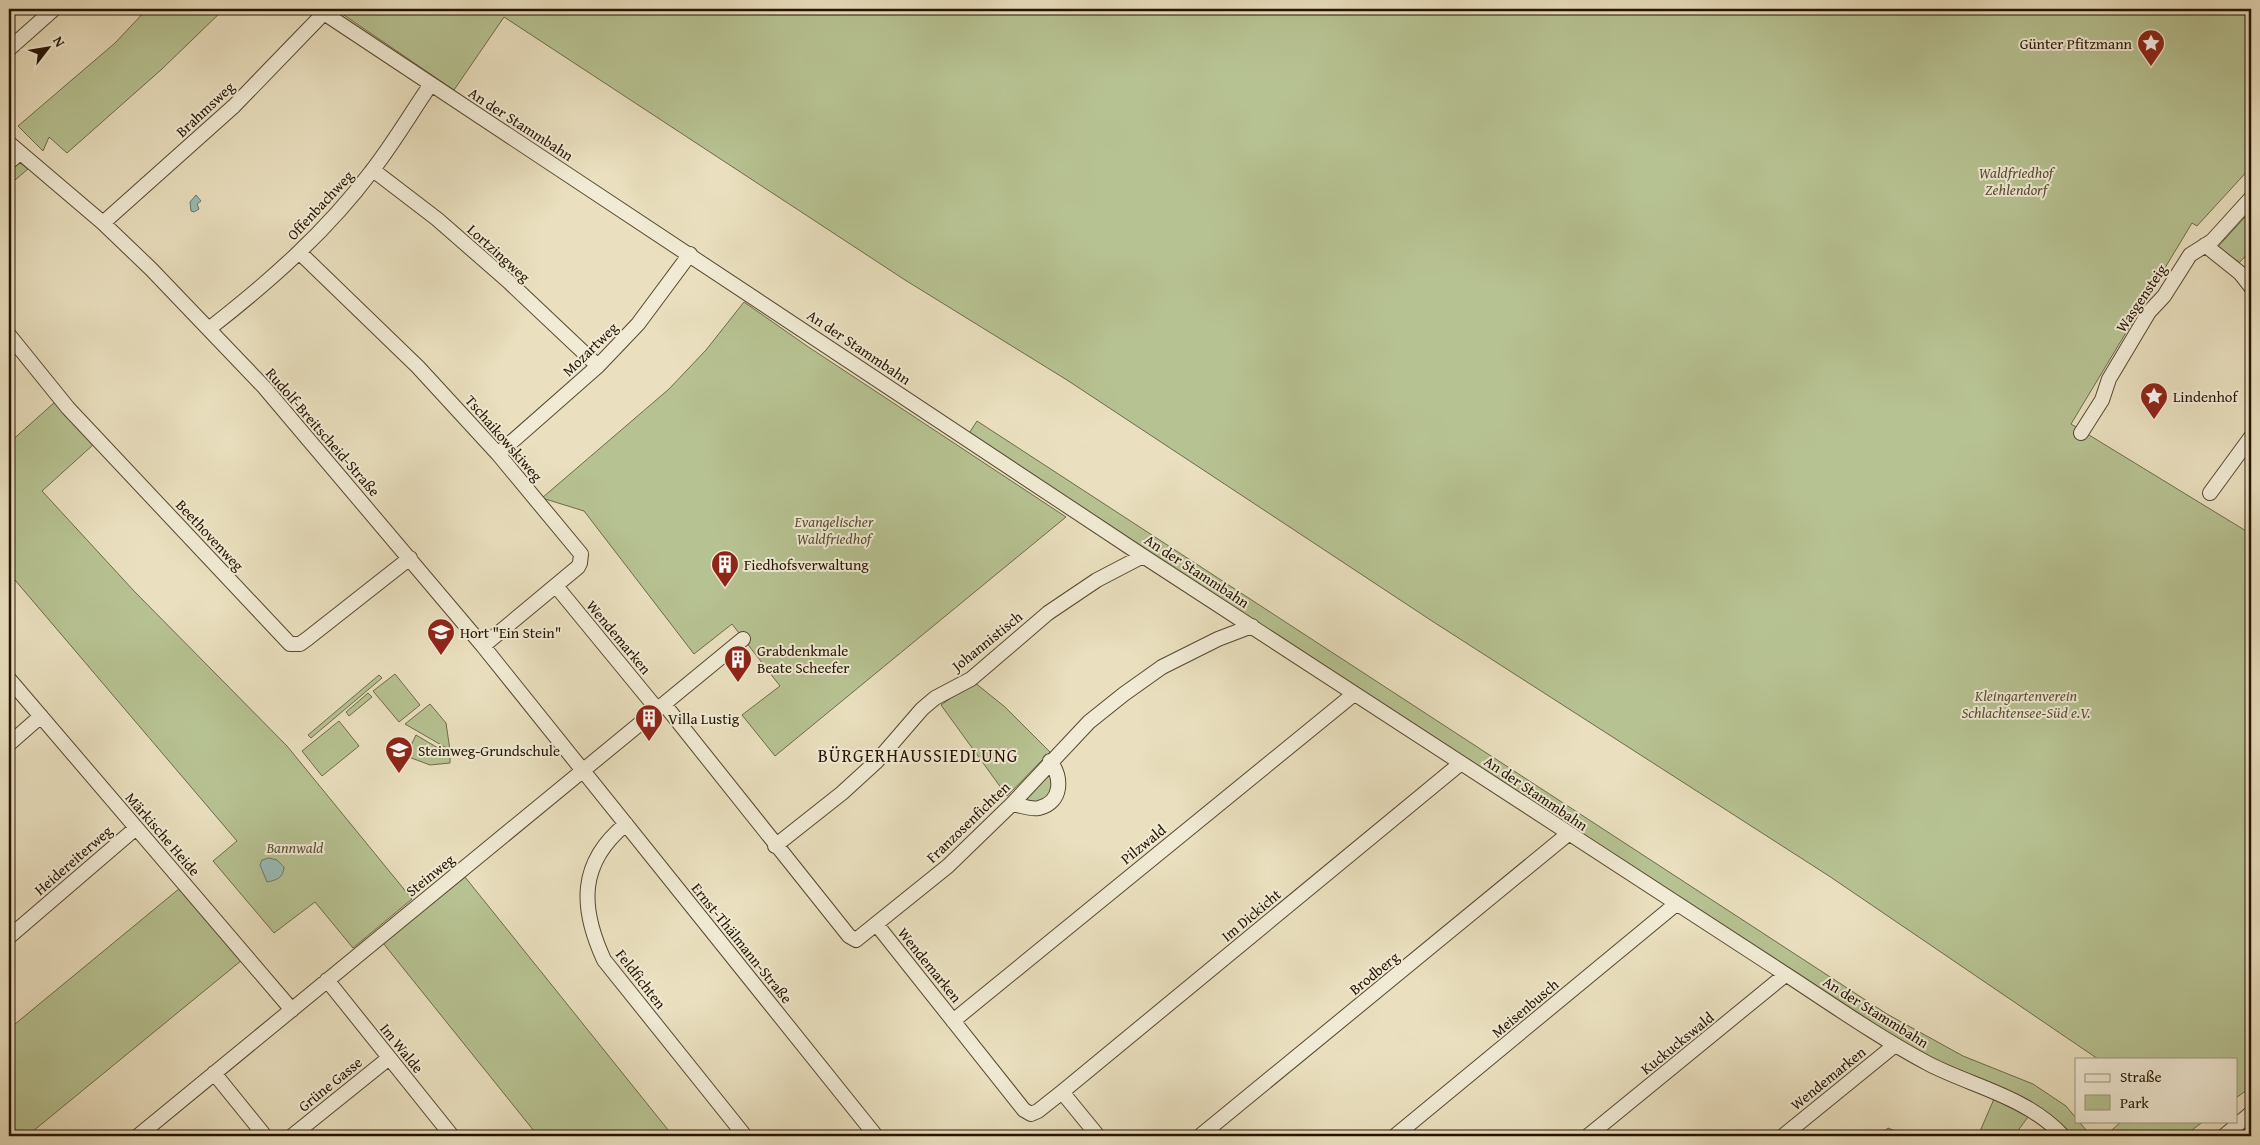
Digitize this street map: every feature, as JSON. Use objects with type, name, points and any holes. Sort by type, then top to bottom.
[{"type":"street","points":[[9,49],[54,9]]},
{"type":"street","name":"An der Stammbahn","points":[[324,13],[1143,556],[1785,975],[1895,1045],[1945,1071],[2021,1104],[2044,1119],[2062,1136]]},
{"type":"street","name":"Brahmsweg","points":[[103,223],[234,106],[324,13]]},
{"type":"street","name":"Offenbachweg","points":[[210,328],[299,252],[336,214],[373,170],[431,84]]},
{"type":"street","name":"Rudolf-Breitscheid-Straße","points":[[9,143],[103,223],[210,328],[264,387],[410,558],[583,770]]},
{"type":"street","points":[[9,162],[20,153]]},
{"type":"street","name":"Lortzingweg","points":[[373,170],[437,219],[508,281],[598,366]]},
{"type":"street","name":"Wasgensteig","points":[[2082,433],[2102,400],[2109,380],[2148,312],[2164,296],[2190,255],[2212,241],[2251,198]]},
{"type":"street","points":[[2205,246],[2240,273],[2251,287]]},
{"type":"street","name":"Tschaikowskiweg","points":[[299,252],[418,367],[498,454],[580,554],[578,567],[483,646]]},
{"type":"street","name":"Mozartweg","points":[[498,454],[598,366],[638,324],[690,254]]},
{"type":"street","name":"Beethovenweg","points":[[9,335],[68,408],[290,644],[300,644],[307,639],[410,558]]},
{"type":"street","points":[[2210,493],[2251,437]]},
{"type":"street","name":"Johannistisch","points":[[775,846],[842,793],[877,760],[922,709],[935,698],[971,679],[1048,612],[1097,580],[1143,556]]},
{"type":"street","name":"Wendemarken","points":[[556,586],[660,707],[852,939],[862,938],[877,925],[1024,1110],[1030,1114],[1038,1111],[1062,1092]]},
{"type":"street","name":"Franzosenfichten","points":[[877,925],[948,866],[1012,804],[1050,761],[1089,722],[1124,694],[1147,678],[1218,639],[1252,626]]},
{"type":"street","name":"Steinweg","points":[[138,1136],[743,639]]},
{"type":"street","name":"Märkische Heide","points":[[9,679],[292,1010]]},
{"type":"street","name":"Pilzwald","points":[[953,1021],[1354,694]]},
{"type":"street","points":[[9,744],[41,716]]},
{"type":"street","points":[[1012,804],[1039,808],[1054,797],[1059,789],[1060,779],[1057,770],[1050,761]]},
{"type":"street","name":"Im Dickicht","points":[[1062,1092],[1461,762]]},
{"type":"street","name":"Ernst-Thälmann-Straße","points":[[583,770],[876,1136]]},
{"type":"street","name":"Feldfichten","points":[[626,824],[602,847],[589,880],[587,892],[589,918],[597,944],[604,960],[745,1136]]},
{"type":"street","name":"Heidereiterweg","points":[[9,937],[136,828]]},
{"type":"street","name":"Brodberg","points":[[1200,1136],[1568,834]]},
{"type":"street","name":"Meisenbusch","points":[[1395,1136],[1676,904]]},
{"type":"street","name":"Kuckuckswald","points":[[1588,1136],[1785,975]]},
{"type":"street","name":"Im Walde","points":[[327,980],[452,1136]]},
{"type":"street","name":"Wendemarken","points":[[1783,1136],[1895,1045]]},
{"type":"street","name":"Grüne Gasse","points":[[292,1136],[389,1058]]},
{"type":"street","points":[[214,1073],[265,1136]]},
{"type":"street","points":[[1062,1092],[1098,1136]]},
{"type":"street","points":[[2224,1136],[2251,1113]]},
{"type":"green space","points":[[147,9],[224,9],[162,69],[67,153],[49,137],[43,151],[18,126],[115,43]]},
{"type":"green space","points":[[335,9],[1293,9],[1304,15],[1310,9],[2251,9],[2251,167],[2197,226],[2192,223],[2071,424],[2251,534],[2251,1087],[2238,1097],[2238,1058],[2097,1058],[1829,876],[1432,621],[1067,380],[905,280],[504,17],[454,90]]},
{"type":"green space","points":[[19,162],[28,169],[9,185],[9,171]]},
{"type":"green space","points":[[2245,217],[2251,223],[2251,250],[2239,263],[2237,260],[2234,263],[2216,249]]},
{"type":"green space","name":"Evangelischer Waldfriedhof","points":[[744,302],[807,346],[1066,517],[775,756],[742,715],[780,686],[732,624],[694,654],[584,511],[542,498],[669,389],[706,350]]},
{"type":"green space","name":"Bannwald","points":[[55,402],[94,444],[42,491],[134,591],[287,746],[412,899],[353,948],[315,902],[274,933],[213,861],[237,841],[9,573],[9,443]]},
{"type":"green space","points":[[977,421],[1887,1014],[1963,1056],[2033,1084],[2066,1106],[2075,1117],[2075,1122],[2079,1122],[2091,1136],[2063,1136],[2057,1130],[1945,1071],[966,438]]},
{"type":"green space","points":[[395,674],[420,705],[399,722],[373,691]]},
{"type":"green space","points":[[379,675],[382,678],[311,738],[308,735]]},
{"type":"green space","points":[[974,682],[1005,707],[1050,752],[1007,796],[941,705]]},
{"type":"green space","points":[[368,693],[372,697],[349,716],[346,712]]},
{"type":"green space","points":[[430,704],[446,723],[450,750],[405,724]]},
{"type":"green space","points":[[339,721],[359,746],[322,776],[302,751]]},
{"type":"green space","points":[[416,735],[450,755],[450,763],[430,765],[406,756]]},
{"type":"green space","points":[[1052,768],[1056,787],[1042,802],[1022,801]]},
{"type":"green space","points":[[465,877],[673,1136],[538,1136],[383,943]]},
{"type":"green space","points":[[180,888],[242,960],[27,1136],[9,1136],[9,1029]]},
{"type":"green space","points":[[1994,1099],[2028,1117],[2014,1136],[1978,1136]]},
{"type":"green space","points":[[2121,1122],[2203,1122],[2184,1136],[2105,1136]]},
{"type":"green space","points":[[1888,1128],[1907,1136],[1879,1136]]},
{"type":"water","points":[[196,195],[201,201],[197,204],[199,209],[194,212],[191,211],[190,202]]},
{"type":"water","points":[[269,858],[277,860],[284,867],[279,878],[267,882],[260,865],[262,860]]},
{"type":"place","name":"Günter Pfitzmann","points":[[2151,67]]},
{"type":"place","name":"Lindenhof","points":[[2154,420]]},
{"type":"place","name":"Fiedhofsverwaltung","points":[[725,588]]},
{"type":"place","name":"Hort \"Ein Stein\"","points":[[441,656]]},
{"type":"place","name":"Grabdenkmale Beate Scheefer","points":[[738,683]]},
{"type":"place","name":"Villa Lustig","points":[[649,742]]},
{"type":"place","name":"Steinweg-Grundschule","points":[[399,774]]},
{"type":"district","name":"BÜRGERHAUSSIEDLUNG","points":[[918,755]]},
{"type":"park label","name":"Waldfriedhof Zehlendorf","points":[[2016,180]]},
{"type":"park label","name":"Kleingartenverein Schlachtensee-Süd e.V.","points":[[2026,704]]}]
